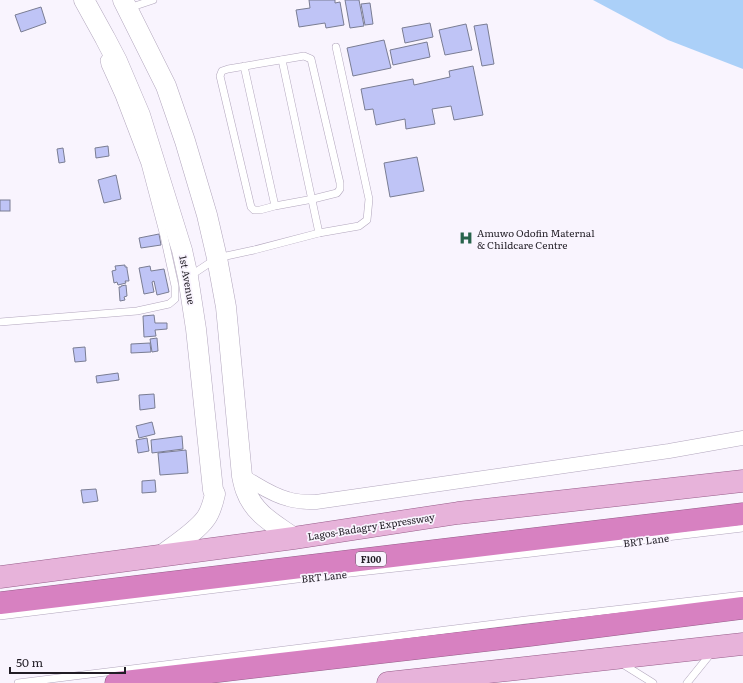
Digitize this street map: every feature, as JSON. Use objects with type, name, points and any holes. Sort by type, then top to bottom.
[{"type":"highway","name":"F100","points":[[0,603],[743,514]]},
{"type":"highway","points":[[116,683],[522,636],[743,608]]},
{"type":"main road","name":"1st Avenue","points":[[84,0],[117,60],[140,115],[182,250],[188,278],[213,490],[215,494],[211,510],[205,519],[193,531],[162,555]]},
{"type":"main road","points":[[125,4],[166,86],[186,141],[207,215],[226,307],[242,476],[245,490],[249,499],[257,510],[268,520],[294,538]]},
{"type":"main road","name":"Lagos-Badagry Expressway","points":[[0,577],[294,538],[458,512],[743,481]]},
{"type":"main road","points":[[388,683],[743,644]]},
{"type":"street","points":[[242,476],[288,500],[316,502],[669,451],[743,438]]},
{"type":"lane","points":[[125,4],[154,0]]},
{"type":"lane","points":[[188,278],[217,258],[320,233],[359,226],[367,220],[369,199],[336,48]]},
{"type":"lane","points":[[304,56],[311,59],[340,189],[337,193],[313,199],[254,210],[251,207],[220,76],[222,71],[228,68],[282,60],[304,56]]},
{"type":"lane","points":[[0,322],[137,311],[170,304],[175,299],[174,286],[164,236],[145,164],[104,60],[106,57],[117,60]]},
{"type":"lane","points":[[282,60],[320,233]]},
{"type":"lane","points":[[244,66],[275,206]]},
{"type":"lane","name":"BRT Lane","points":[[0,616],[305,578],[743,528]]},
{"type":"lane","points":[[18,683],[743,595]]},
{"type":"lane","points":[[687,683],[715,648]]},
{"type":"lane","points":[[614,658],[653,683]]},
{"type":"water","points":[[593,0],[743,0],[743,69],[668,40]]},
{"type":"building","points":[[309,0],[335,0],[335,3],[340,2],[344,25],[326,28],[325,23],[299,27],[296,10],[310,8]]},
{"type":"building","points":[[345,0],[359,0],[364,26],[350,28]]},
{"type":"building","points":[[370,3],[373,24],[365,25],[361,4]]},
{"type":"building","points":[[41,7],[46,23],[21,32],[15,15]]},
{"type":"building","points":[[430,23],[433,37],[405,43],[402,28]]},
{"type":"building","points":[[466,24],[472,50],[445,55],[439,30]]},
{"type":"building","points":[[487,24],[494,64],[482,66],[474,26]]},
{"type":"building","points":[[384,40],[391,68],[353,76],[347,48]]},
{"type":"building","points":[[427,42],[430,57],[393,65],[390,50]]},
{"type":"building","points":[[473,66],[483,115],[454,120],[451,106],[432,109],[435,124],[406,129],[405,119],[376,125],[373,109],[365,110],[361,89],[413,79],[414,85],[450,77],[449,71]]},
{"type":"building","points":[[108,146],[109,156],[96,158],[95,148]]},
{"type":"building","points":[[63,148],[65,162],[59,163],[57,149]]},
{"type":"building","points":[[417,157],[424,191],[390,197],[384,163]]},
{"type":"building","points":[[116,175],[121,199],[104,203],[98,180]]},
{"type":"building","points":[[0,200],[10,200],[10,211],[0,211]]},
{"type":"building","points":[[159,234],[161,245],[141,248],[139,238]]},
{"type":"building","points":[[125,265],[125,267],[127,267],[129,281],[125,281],[126,283],[118,285],[117,282],[114,283],[112,271],[116,270],[115,266]]},
{"type":"building","points":[[150,266],[151,271],[164,269],[169,292],[157,295],[154,281],[152,282],[154,292],[144,294],[139,268]]},
{"type":"building","points":[[126,285],[127,296],[124,297],[125,300],[120,301],[119,287]]},
{"type":"building","points":[[154,315],[155,323],[167,323],[167,329],[155,330],[156,336],[144,337],[143,316]]},
{"type":"building","points":[[157,338],[158,351],[152,352],[150,339]]},
{"type":"building","points":[[150,343],[151,352],[131,353],[131,344]]},
{"type":"building","points":[[85,347],[86,361],[75,362],[73,348]]},
{"type":"building","points":[[118,373],[119,380],[97,383],[96,376]]},
{"type":"building","points":[[154,394],[155,408],[140,410],[139,395]]},
{"type":"building","points":[[152,422],[155,434],[139,438],[136,426]]},
{"type":"building","points":[[182,436],[183,449],[152,453],[151,440]]},
{"type":"building","points":[[147,438],[149,451],[138,453],[136,440]]},
{"type":"building","points":[[186,450],[188,473],[160,475],[158,453]]},
{"type":"building","points":[[155,480],[156,492],[142,493],[142,481]]},
{"type":"building","points":[[96,489],[98,501],[83,503],[81,490]]},
{"type":"place","name":"Amuwo Odofin Maternal & Childcare Centre","points":[[466,238]]}]
